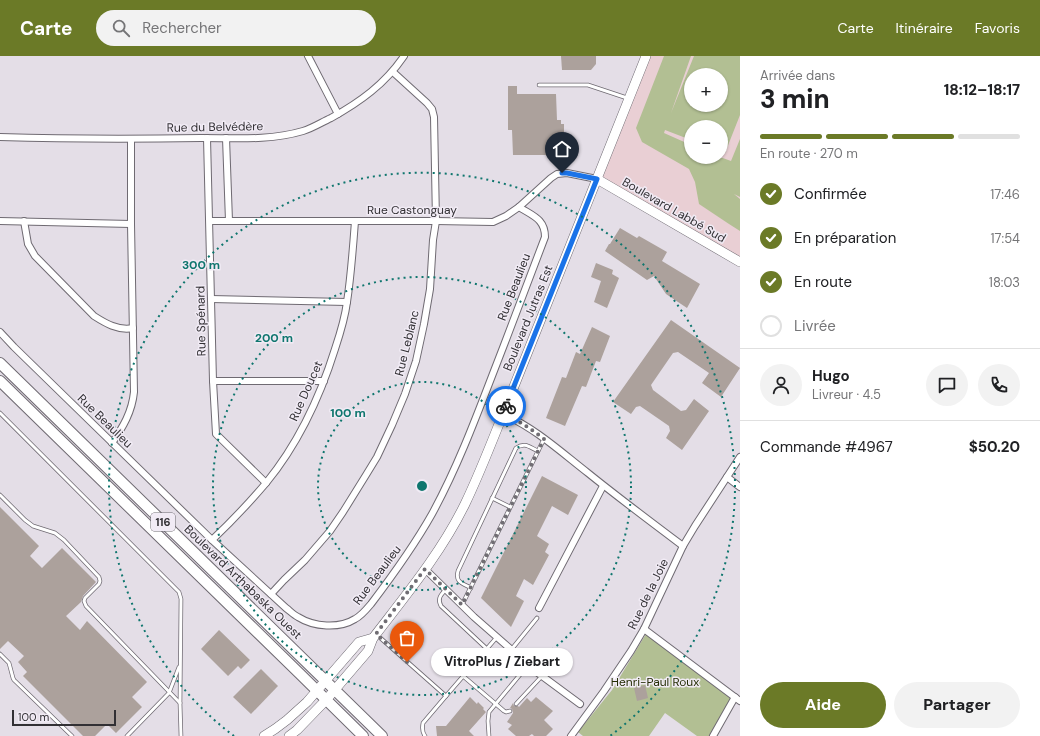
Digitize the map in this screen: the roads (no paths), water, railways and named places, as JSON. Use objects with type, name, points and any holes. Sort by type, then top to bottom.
[{"type":"main road","name":"Boulevard Jutras Est","points":[[289,736],[297,730],[326,700],[368,651],[374,636],[425,569],[464,505],[481,469],[646,56]]},
{"type":"main road","name":"Boulevard Labbé Sud","points":[[597,179],[740,262]]},
{"type":"main road","name":"Boulevard Arthabaska Ouest","points":[[0,363],[382,736]]},
{"type":"main road","name":"116","points":[[0,381],[362,736]]},
{"type":"main road","name":"Boulevard Jutras Est","points":[[264,736],[287,720],[307,702],[359,642],[374,636]]},
{"type":"street","points":[[308,56],[338,114]]},
{"type":"street","name":"Rue du Belvédère","points":[[0,137],[131,140],[207,138],[255,139],[283,136],[304,130],[338,114],[362,99],[393,72],[404,56]]},
{"type":"street","name":"Rue Leblanc","points":[[271,594],[305,560],[330,531],[343,512],[377,457],[405,394],[416,361],[430,289],[433,240],[436,221],[434,116],[428,103],[393,72]]},
{"type":"street","name":"Rue Spénard","points":[[207,138],[216,434],[266,482]]},
{"type":"street","points":[[226,138],[229,221]]},
{"type":"street","points":[[112,443],[125,423],[133,402],[134,392],[130,224],[131,140]]},
{"type":"street","name":"Rue Castonguay","points":[[210,221],[493,222],[506,216],[519,207],[550,178],[557,174],[567,173],[597,179]]},
{"type":"street","name":"Rue Beaulieu","points":[[0,332],[212,540],[286,608],[299,618],[313,624],[326,625],[347,623],[364,613],[411,548],[431,515],[461,453],[545,237],[542,224],[536,218],[519,207]]},
{"type":"street","points":[[0,220],[130,224]]},
{"type":"street","points":[[24,221],[28,244],[35,256],[94,316],[105,323],[128,329],[133,328]]},
{"type":"street","name":"Rue Doucet","points":[[212,540],[238,514],[266,482],[294,442],[312,411],[329,367],[342,326],[347,302],[355,221]]},
{"type":"street","points":[[211,299],[347,302]]},
{"type":"street","points":[[214,381],[324,381]]},
{"type":"street","points":[[503,414],[516,419],[531,428],[603,486],[683,546]]},
{"type":"street","name":"Rue de la Joie","points":[[570,736],[604,691],[644,629],[683,546],[740,457]]},
{"type":"street","points":[[726,478],[740,487]]},
{"type":"street","points":[[539,608],[603,486]]},
{"type":"street","points":[[425,569],[528,665],[580,704]]},
{"type":"street","points":[[644,629],[738,699],[713,736]]},
{"type":"lane","points":[[539,85],[588,85],[629,98]]},
{"type":"lane","points":[[0,413],[179,592],[181,599],[181,736]]},
{"type":"lane","points":[[462,605],[544,439]]},
{"type":"lane","points":[[471,588],[458,581],[456,576],[516,448],[521,445],[526,445],[538,451]]},
{"type":"lane","points":[[0,494],[25,520],[33,526],[55,533],[64,540],[99,577],[99,584],[85,598],[84,601],[86,606],[180,703]]},
{"type":"lane","points":[[492,498],[510,507]]},
{"type":"lane","points":[[446,589],[440,596],[439,600],[441,606],[487,649]]},
{"type":"lane","points":[[511,650],[537,618]]},
{"type":"lane","points":[[374,636],[446,696]]},
{"type":"lane","points":[[425,736],[422,728],[423,723],[497,637]]},
{"type":"lane","points":[[0,654],[9,663],[14,680],[72,736]]},
{"type":"lane","points":[[127,736],[169,693],[180,664]]},
{"type":"lane","points":[[489,736],[489,712],[528,665]]},
{"type":"lane","points":[[463,676],[495,704],[506,712],[510,711]]},
{"type":"lane","points":[[516,704],[542,676]]},
{"type":"place","name":"VitroPlus / Ziebart","points":[[407,662]]},
{"type":"park label","name":"Henri-Paul Roux","points":[[655,682]]}]
